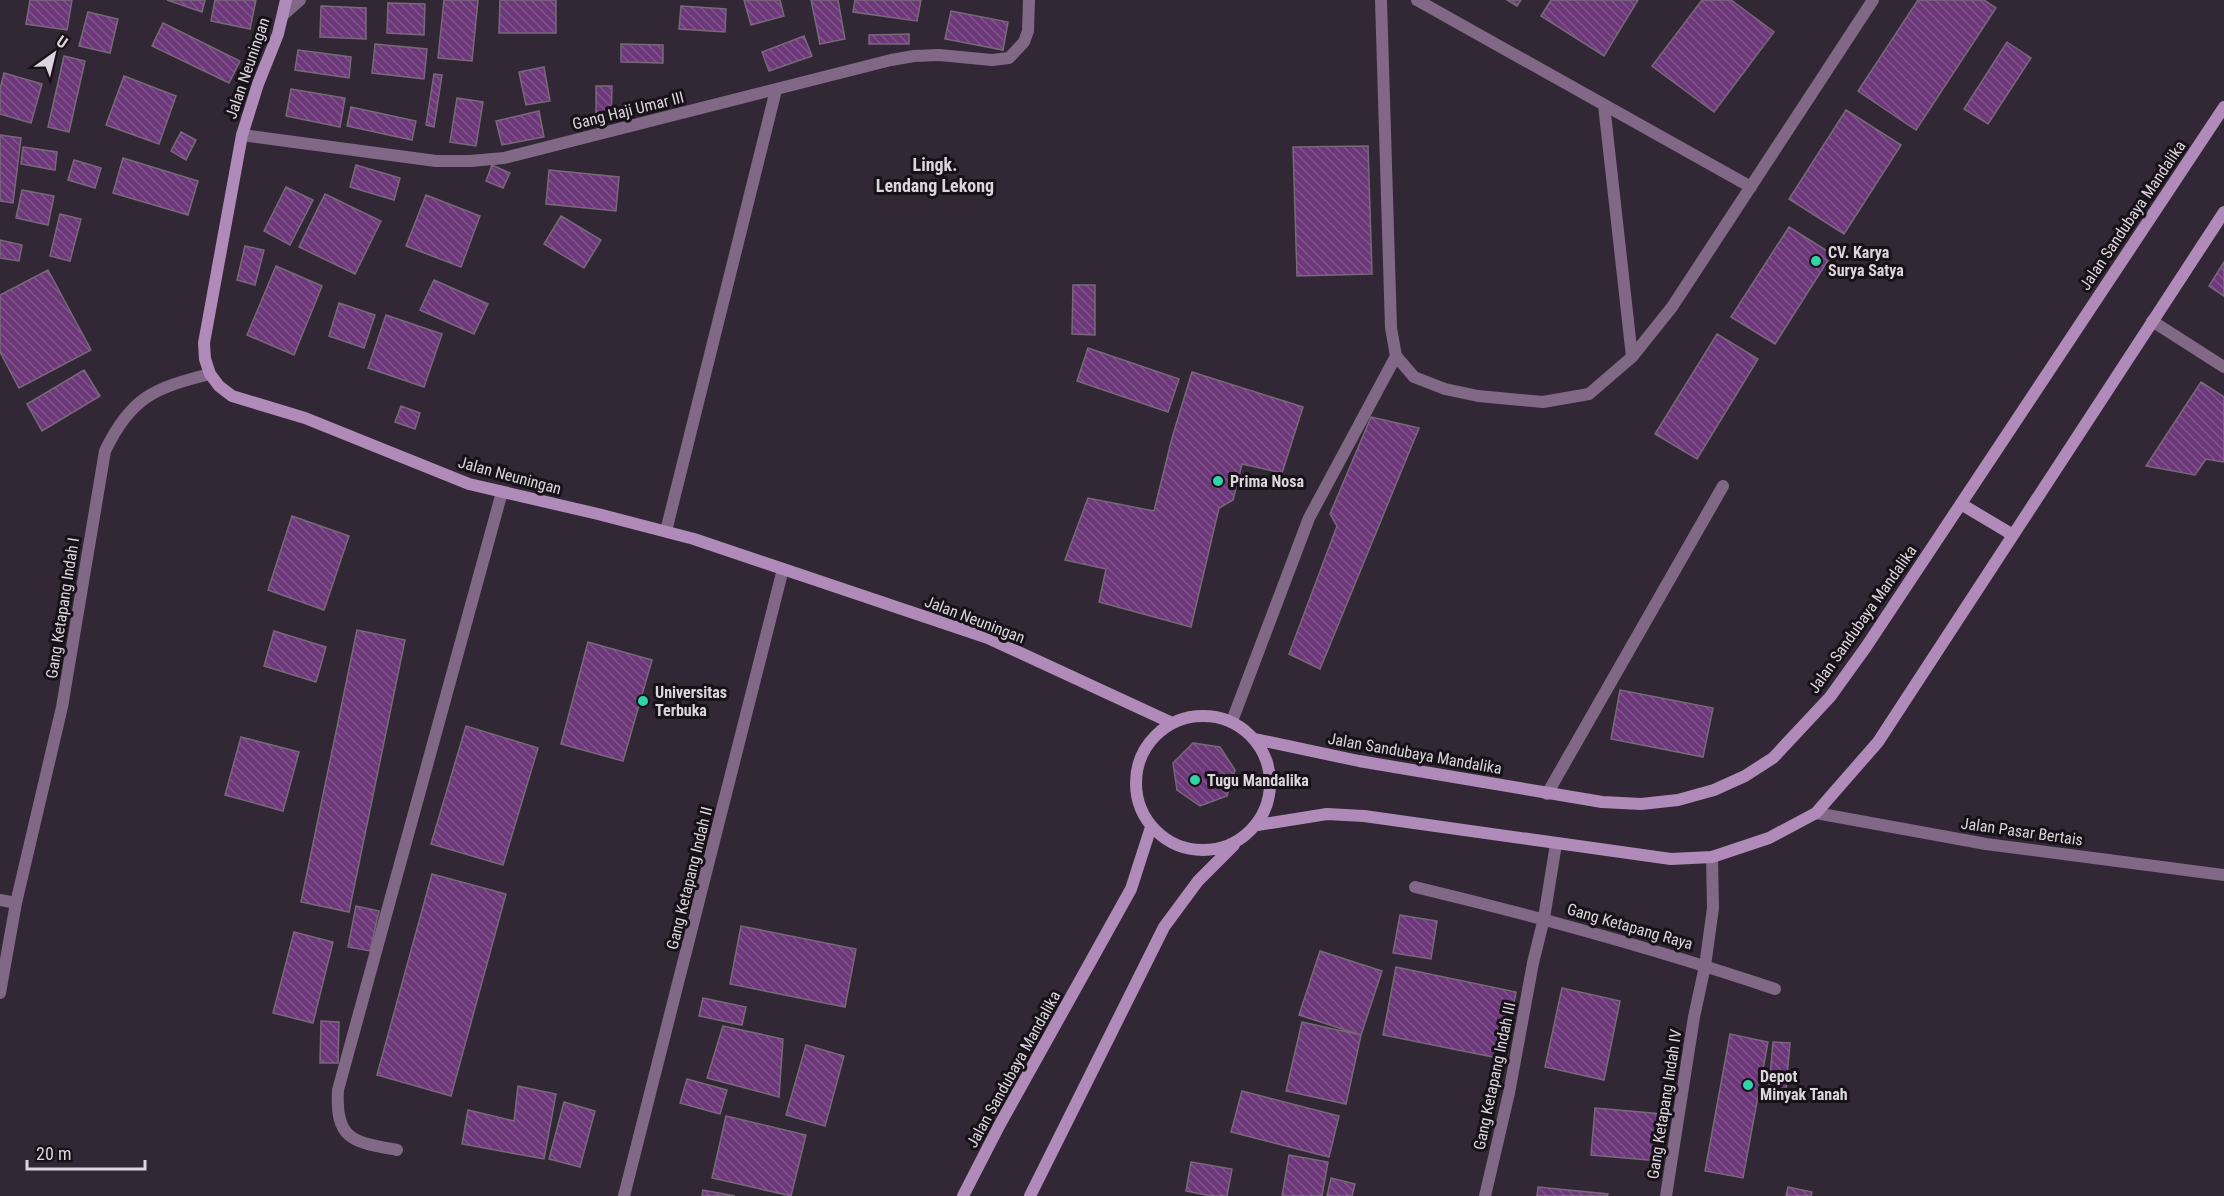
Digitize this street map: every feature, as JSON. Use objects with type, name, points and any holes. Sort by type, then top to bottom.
[{"type":"main road","name":"Jalan Neuningan","points":[[286,0],[284,15],[242,135],[204,343],[205,359],[210,374],[219,386],[232,396],[305,418],[469,484],[666,531],[988,638],[1172,723]]},
{"type":"main road","name":"Jalan Sandubaya Mandalika","points":[[1255,739],[1359,761],[1547,794],[1602,802],[1641,804],[1678,800],[1714,790],[1745,776],[1773,758],[1830,697],[2224,107]]},
{"type":"main road","points":[[1258,825],[1327,814],[1364,816],[1671,859],[1712,857],[1769,838],[1816,813],[1878,742],[2224,212]]},
{"type":"main road","points":[[1961,504],[2013,535]]},
{"type":"main road","points":[[1030,1196],[1164,927],[1198,881],[1235,844],[1258,825],[1270,797],[1270,766],[1255,739],[1232,721],[1202,715],[1172,723],[1149,742],[1136,770],[1137,800],[1151,827],[1175,845],[1205,852],[1235,844]]},
{"type":"main road","name":"Jalan Sandubaya Mandalika","points":[[963,1196],[999,1126],[1131,889],[1151,827]]},
{"type":"street","points":[[284,15],[300,0]]},
{"type":"street","name":"Gang Haji Umar III","points":[[242,135],[436,161],[504,158],[914,56],[939,55],[992,60],[1009,58],[1024,42],[1028,32],[1029,0]]},
{"type":"street","points":[[1382,0],[1391,328],[1396,357],[1414,377],[1445,390],[1478,396],[1543,402],[1589,394],[1632,357],[1672,307],[1873,0]]},
{"type":"street","points":[[1417,0],[1751,187]]},
{"type":"street","points":[[666,531],[776,90]]},
{"type":"street","points":[[1604,105],[1632,357]]},
{"type":"street","points":[[2152,321],[2220,365],[2224,352]]},
{"type":"street","points":[[1232,721],[1309,518],[1396,357]]},
{"type":"street","name":"Gang Ketapang Indah I","points":[[0,993],[16,903],[62,707],[105,451],[117,427],[135,405],[155,391],[169,385],[210,374]]},
{"type":"street","points":[[1547,794],[1723,486]]},
{"type":"street","points":[[397,1150],[360,1143],[350,1136],[339,1120],[338,1090],[502,492]]},
{"type":"street","name":"Gang Ketapang Indah II","points":[[624,1196],[783,568]]},
{"type":"street","name":"Jalan Pasar Bertais","points":[[1816,813],[1986,844],[2224,875]]},
{"type":"street","name":"Gang Ketapang Raya","points":[[1533,963],[1544,918],[1556,844]]},
{"type":"street","name":"Gang Ketapang Raya","points":[[1694,1017],[1705,966],[1713,908],[1712,857]]},
{"type":"street","name":"Gang Ketapang Raya","points":[[1415,887],[1544,918],[1775,989]]},
{"type":"street","points":[[0,900],[16,903]]},
{"type":"street","name":"Gang Ketapang Indah III","points":[[1485,1196],[1509,1094],[1533,963]]},
{"type":"street","name":"Gang Ketapang Indah IV","points":[[1666,1196],[1694,1017]]},
{"type":"building","points":[[30,0],[72,0],[67,30],[26,24]]},
{"type":"building","points":[[167,0],[205,0],[202,12]]},
{"type":"building","points":[[215,0],[256,0],[250,29],[211,21]]},
{"type":"building","points":[[444,0],[478,0],[472,61],[438,58]]},
{"type":"building","points":[[500,0],[556,0],[556,33],[499,33]]},
{"type":"building","points":[[744,0],[780,0],[784,16],[751,25]]},
{"type":"building","points":[[811,0],[838,0],[845,39],[820,44]]},
{"type":"building","points":[[855,0],[921,0],[917,21],[853,12]]},
{"type":"building","points":[[1507,0],[1521,0],[1517,6]]},
{"type":"building","points":[[1551,0],[1638,0],[1604,56],[1541,16]]},
{"type":"building","points":[[1702,0],[1731,0],[1774,32],[1714,112],[1652,66]]},
{"type":"building","points":[[1918,0],[1984,0],[1996,8],[1916,130],[1858,91]]},
{"type":"building","points":[[388,3],[425,4],[424,35],[387,33]]},
{"type":"building","points":[[321,6],[366,8],[366,39],[320,37]]},
{"type":"building","points":[[681,6],[726,9],[725,32],[679,29]]},
{"type":"building","points":[[951,11],[1008,22],[1003,50],[945,39]]},
{"type":"building","points":[[88,12],[118,19],[110,53],[79,46]]},
{"type":"building","points":[[163,23],[240,61],[229,83],[152,46]]},
{"type":"building","points":[[909,34],[909,44],[869,44],[869,35]]},
{"type":"building","points":[[804,36],[812,56],[769,71],[762,52]]},
{"type":"building","points":[[2007,42],[2031,58],[1988,124],[1964,109]]},
{"type":"building","points":[[375,44],[427,49],[424,79],[372,73]]},
{"type":"building","points":[[621,44],[663,45],[663,63],[621,62]]},
{"type":"building","points":[[298,50],[351,57],[349,78],[295,70]]},
{"type":"building","points":[[64,56],[85,61],[69,132],[48,127]]},
{"type":"building","points":[[544,67],[550,101],[526,105],[519,72]]},
{"type":"building","points":[[4,73],[42,84],[31,123],[0,114],[0,89]]},
{"type":"building","points":[[434,74],[442,75],[434,127],[426,125]]},
{"type":"building","points":[[124,76],[176,96],[159,144],[106,125]]},
{"type":"building","points":[[596,86],[612,86],[611,120],[596,119]]},
{"type":"building","points":[[291,89],[345,98],[340,127],[286,116]]},
{"type":"building","points":[[457,98],[483,102],[476,146],[450,142]]},
{"type":"building","points":[[351,107],[416,121],[412,140],[347,126]]},
{"type":"building","points":[[1846,110],[1901,145],[1844,234],[1789,199]]},
{"type":"building","points":[[539,111],[544,137],[502,145],[496,121]]},
{"type":"building","points":[[181,132],[196,140],[186,160],[171,151]]},
{"type":"building","points":[[0,135],[21,138],[13,203],[0,201]]},
{"type":"building","points":[[1368,146],[1372,274],[1297,276],[1293,147]]},
{"type":"building","points":[[23,147],[57,152],[55,170],[21,164]]},
{"type":"building","points":[[123,158],[198,181],[188,215],[113,193]]},
{"type":"building","points":[[74,160],[101,168],[95,188],[68,180]]},
{"type":"building","points":[[356,165],[400,178],[394,200],[350,187]]},
{"type":"building","points":[[492,165],[510,173],[503,188],[486,181]]},
{"type":"building","points":[[549,170],[619,177],[616,211],[546,204]]},
{"type":"building","points":[[286,187],[313,200],[290,245],[264,231]]},
{"type":"building","points":[[22,190],[54,196],[48,225],[16,218]]},
{"type":"building","points":[[325,194],[381,221],[355,274],[299,247]]},
{"type":"building","points":[[426,195],[480,216],[461,267],[406,246]]},
{"type":"building","points":[[60,214],[81,219],[70,261],[50,256]]},
{"type":"building","points":[[561,216],[601,240],[584,268],[544,244]]},
{"type":"building","points":[[1789,227],[1832,254],[1775,344],[1731,317]]},
{"type":"building","points":[[0,240],[22,245],[19,261],[0,258]]},
{"type":"building","points":[[245,246],[264,250],[255,285],[237,280]]},
{"type":"building","points":[[2224,262],[2224,296],[2209,286]]},
{"type":"building","points":[[276,266],[322,286],[294,355],[247,335]]},
{"type":"building","points":[[48,270],[91,350],[19,388],[0,352],[0,295]]},
{"type":"building","points":[[434,280],[488,304],[474,334],[420,310]]},
{"type":"building","points":[[1073,285],[1095,285],[1095,335],[1072,334]]},
{"type":"building","points":[[339,303],[375,315],[364,348],[329,336]]},
{"type":"building","points":[[386,315],[442,334],[424,387],[368,368]]},
{"type":"building","points":[[1717,334],[1758,359],[1697,459],[1655,434]]},
{"type":"building","points":[[1088,348],[1179,379],[1168,412],[1077,381]]},
{"type":"building","points":[[84,370],[100,396],[42,431],[27,404]]},
{"type":"building","points":[[1192,372],[1303,407],[1282,473],[1242,464],[1233,500],[1219,508],[1191,627],[1099,602],[1106,569],[1065,560],[1088,498],[1154,511],[1172,438]]},
{"type":"building","points":[[2201,382],[2224,397],[2224,461],[2206,459],[2195,475],[2146,466]]},
{"type":"building","points":[[401,406],[420,413],[415,429],[395,422]]},
{"type":"building","points":[[1371,417],[1419,428],[1320,669],[1289,654],[1337,526],[1330,514]]},
{"type":"building","points":[[292,516],[349,536],[324,610],[268,590]]},
{"type":"building","points":[[357,630],[405,640],[349,912],[301,902]]},
{"type":"building","points":[[274,631],[326,647],[316,682],[264,666]]},
{"type":"building","points":[[588,642],[652,660],[623,761],[561,744]]},
{"type":"building","points":[[1620,690],[1713,708],[1703,757],[1611,739]]},
{"type":"building","points":[[466,726],[538,748],[503,865],[431,844]]},
{"type":"building","points":[[241,737],[299,752],[283,811],[225,795]]},
{"type":"building","points":[[1193,743],[1220,747],[1235,770],[1227,796],[1200,806],[1177,790],[1173,763]]},
{"type":"building","points":[[432,874],[506,894],[451,1096],[377,1075]]},
{"type":"building","points":[[356,906],[379,911],[370,951],[348,947]]},
{"type":"building","points":[[1400,915],[1437,921],[1431,959],[1393,953]]},
{"type":"building","points":[[741,926],[856,949],[845,1007],[730,984]]},
{"type":"building","points":[[294,932],[333,942],[313,1023],[273,1013]]},
{"type":"building","points":[[1320,951],[1382,971],[1361,1035],[1299,1015]]},
{"type":"building","points":[[1396,967],[1516,992],[1503,1059],[1383,1035]]},
{"type":"building","points":[[1562,988],[1620,1001],[1604,1080],[1545,1067]]},
{"type":"building","points":[[703,998],[746,1007],[742,1025],[699,1016]]},
{"type":"building","points":[[321,1021],[339,1022],[338,1063],[320,1063]]},
{"type":"building","points":[[1302,1022],[1361,1035],[1346,1104],[1286,1091]]},
{"type":"building","points":[[723,1026],[783,1039],[779,1097],[707,1078]]},
{"type":"building","points":[[1730,1034],[1768,1042],[1743,1178],[1705,1171]]},
{"type":"building","points":[[1773,1042],[1790,1043],[1785,1100],[1768,1098]]},
{"type":"building","points":[[806,1045],[844,1056],[825,1126],[786,1115]]},
{"type":"building","points":[[687,1079],[727,1090],[720,1114],[680,1103]]},
{"type":"building","points":[[518,1086],[556,1094],[544,1159],[462,1144],[468,1110],[514,1121]]},
{"type":"building","points":[[1242,1091],[1339,1116],[1329,1157],[1231,1132]]},
{"type":"building","points":[[564,1102],[595,1111],[580,1167],[549,1159]]},
{"type":"building","points":[[1595,1108],[1663,1114],[1659,1161],[1591,1155]]},
{"type":"building","points":[[726,1116],[806,1135],[791,1196],[712,1178]]},
{"type":"building","points":[[1289,1155],[1328,1162],[1322,1196],[1282,1196]]},
{"type":"building","points":[[1191,1162],[1232,1169],[1227,1196],[1211,1196],[1186,1191]]},
{"type":"building","points":[[1331,1178],[1355,1184],[1352,1196],[1327,1196]]},
{"type":"building","points":[[1538,1187],[1608,1194],[1607,1196],[1537,1196]]},
{"type":"building","points":[[1788,1187],[1812,1192],[1811,1196],[1786,1196]]},
{"type":"building","points":[[703,1190],[735,1196],[702,1196]]},
{"type":"place","name":"CV. Karya Surya Satya","points":[[1816,261]]},
{"type":"place","name":"Prima Nosa","points":[[1218,481]]},
{"type":"place","name":"Universitas Terbuka","points":[[643,701]]},
{"type":"place","name":"Tugu Mandalika","points":[[1195,780]]},
{"type":"place","name":"Depot Minyak Tanah","points":[[1748,1085]]},
{"type":"district","name":"Lingk. Lendang Lekong","points":[[935,175]]}]
